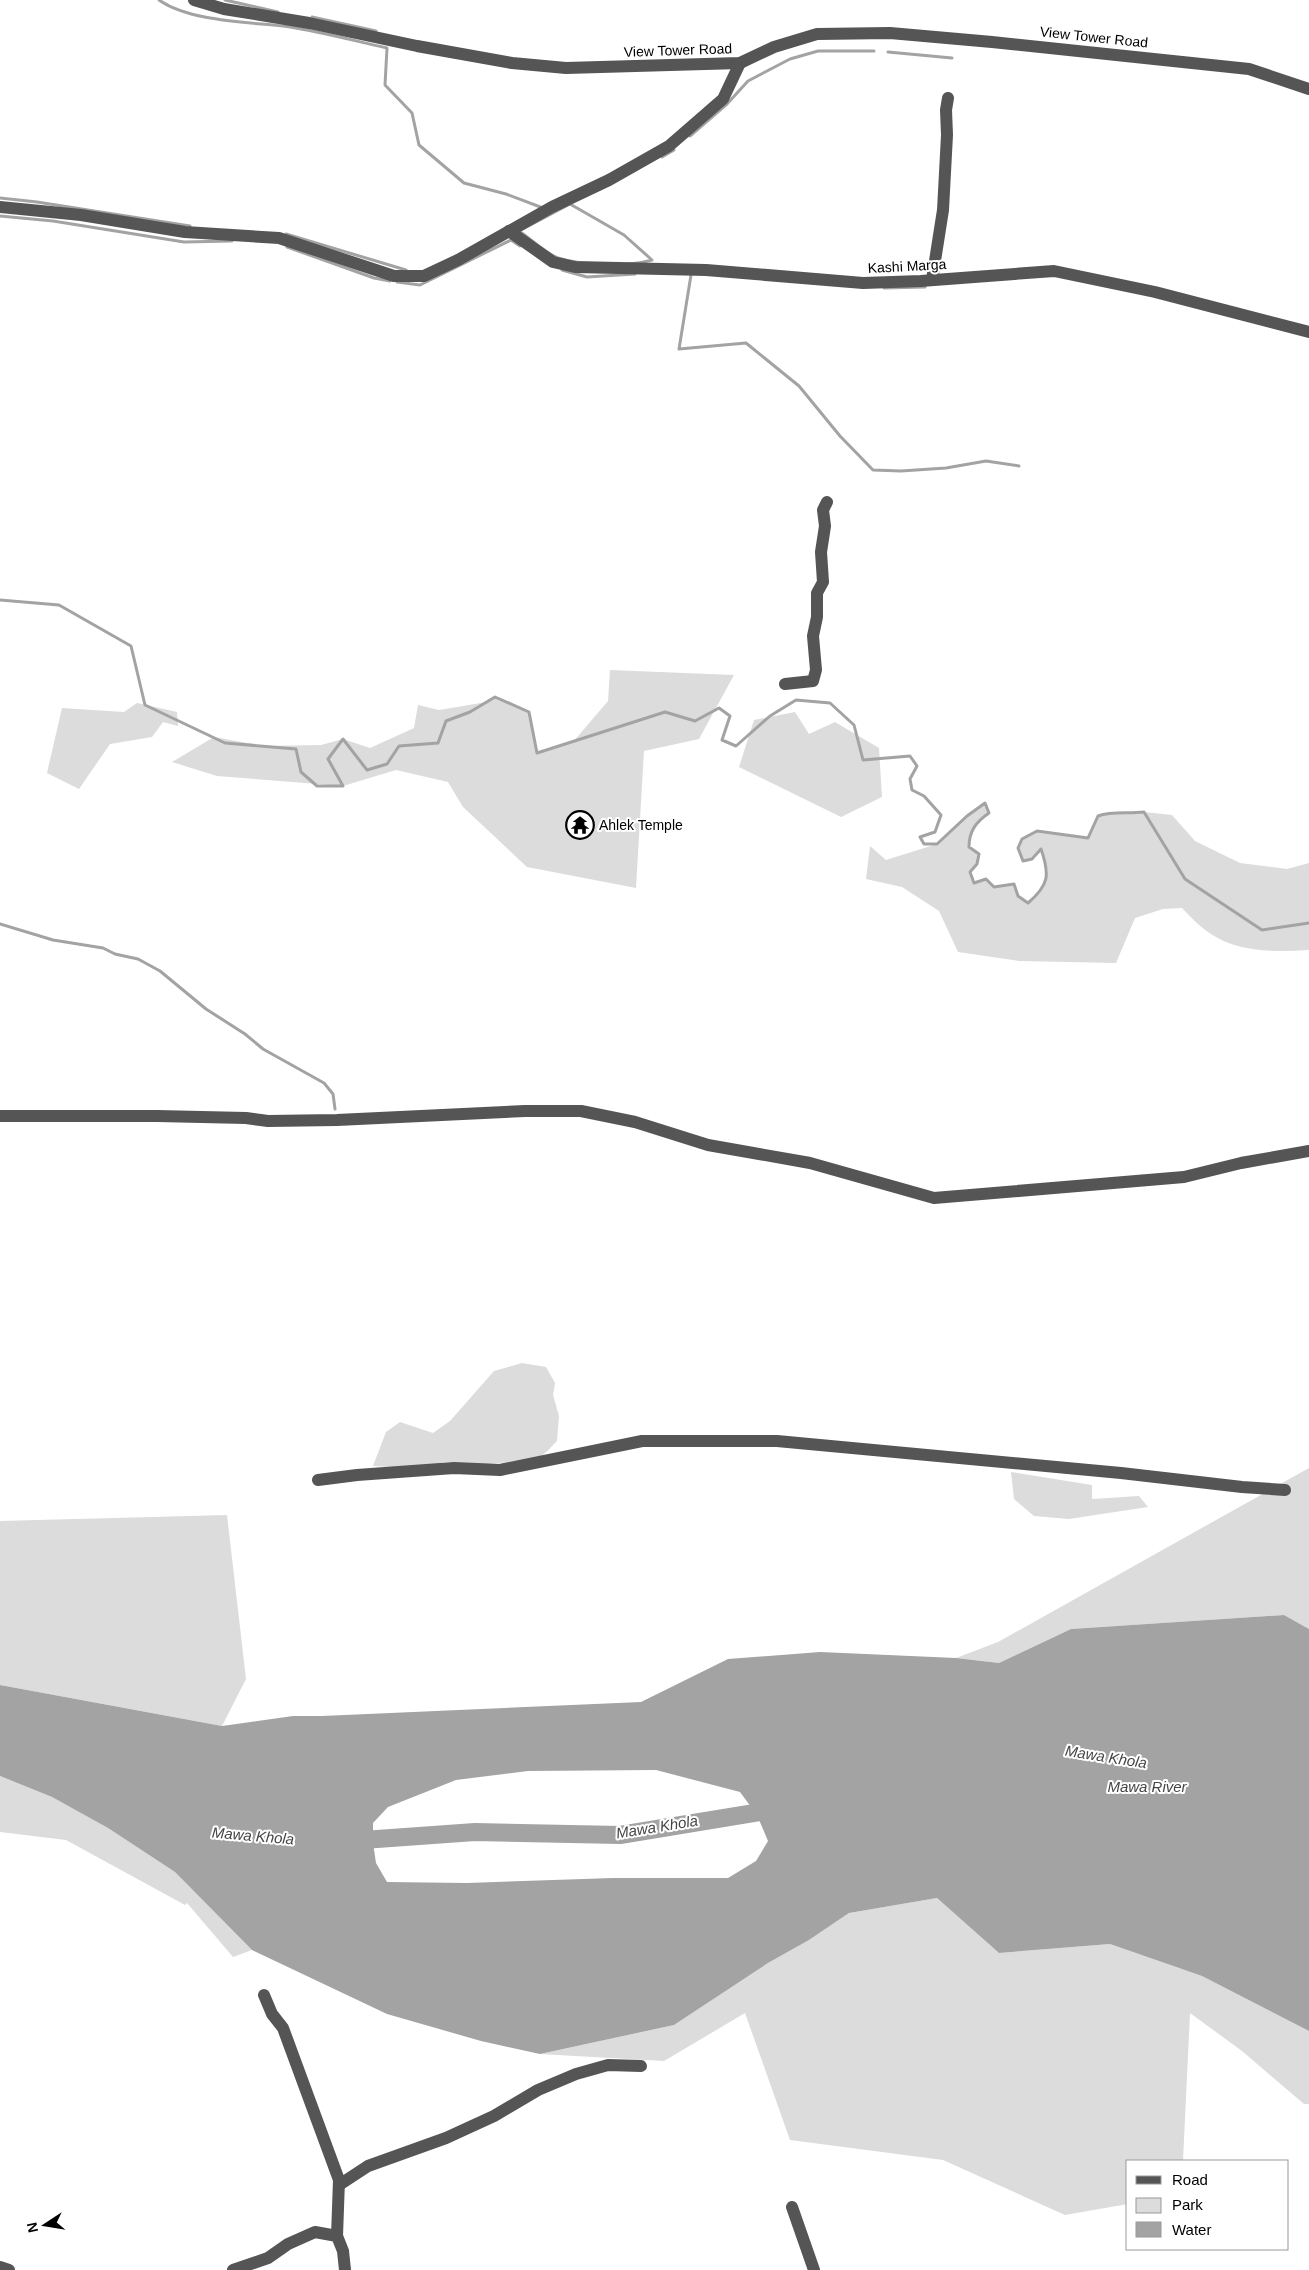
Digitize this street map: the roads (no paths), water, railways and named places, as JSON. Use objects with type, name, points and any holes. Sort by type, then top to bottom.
[{"type":"street","name":"View Tower Road","points":[[194,0],[224,9],[309,23],[417,46],[512,63],[566,68],[740,63],[774,47],[817,34],[890,33],[1249,69],[1309,89]]},
{"type":"street","points":[[0,207],[81,215],[185,232],[279,238],[394,276],[424,276],[458,260],[669,146],[723,98],[740,63]]},
{"type":"street","points":[[932,280],[943,210],[948,98]]},
{"type":"street","name":"Kashi Marga","points":[[509,231],[553,262],[575,267],[706,270],[863,283],[1054,271],[1155,292],[1309,332]]},
{"type":"street","points":[[786,684],[812,681],[816,670],[812,636],[818,617],[817,593],[823,582],[821,552],[825,526],[823,510],[827,502]]},
{"type":"street","points":[[0,1116],[157,1116],[246,1118],[267,1121],[337,1120],[525,1111],[581,1111],[635,1122],[708,1145],[810,1164],[934,1198],[1184,1177],[1240,1163],[1309,1151]]},
{"type":"street","points":[[318,1480],[357,1475],[454,1468],[500,1470],[642,1441],[777,1441],[1285,1490]]},
{"type":"street","points":[[264,1995],[272,2014],[283,2028],[339,2180],[337,2236],[343,2251],[345,2270]]},
{"type":"street","points":[[339,2185],[368,2166],[446,2138],[494,2116],[538,2090],[576,2074],[608,2065],[641,2066]]},
{"type":"street","points":[[792,2207],[814,2270]]},
{"type":"street","points":[[233,2270],[268,2258],[288,2244],[315,2232],[337,2236]]},
{"type":"street","points":[[0,2267],[8,2270]]},
{"type":"water","name":"Mawa River","points":[[1284,1615],[1309,1629],[1309,2031],[1202,1976],[1110,1944],[999,1953],[937,1898],[849,1913],[809,1940],[768,1963],[674,2025],[540,2054],[481,2041],[387,2014],[252,1950],[175,1872],[108,1828],[52,1797],[0,1776],[0,1685],[222,1726],[293,1716],[641,1702],[728,1659],[820,1652],[956,1658],[999,1663],[1071,1629]],"holes":[[[656,1770],[740,1792],[757,1815],[768,1841],[756,1861],[728,1878],[613,1878],[467,1883],[387,1882],[376,1863],[373,1823],[388,1807],[456,1780],[528,1771]]]},
{"type":"waterway","points":[[159,0],[187,13],[204,17],[290,27],[387,48],[385,85],[412,113],[419,145],[464,183],[506,194],[543,208]]},
{"type":"waterway","points":[[225,0],[278,12]]},
{"type":"waterway","points":[[312,17],[376,31]]},
{"type":"waterway","points":[[690,136],[727,104],[748,81],[790,59],[818,51],[874,51]]},
{"type":"waterway","points":[[888,52],[952,58]]},
{"type":"waterway","points":[[662,157],[674,150]]},
{"type":"waterway","points":[[0,198],[190,226]]},
{"type":"waterway","points":[[570,204],[624,235],[652,260],[618,265],[568,261],[548,253],[519,231],[570,204]]},
{"type":"waterway","points":[[0,216],[53,221],[184,242],[232,241]]},
{"type":"waterway","points":[[286,234],[406,270]]},
{"type":"waterway","points":[[397,282],[420,285],[511,240],[520,246]]},
{"type":"waterway","points":[[287,247],[374,278],[390,281]]},
{"type":"waterway","points":[[562,270],[587,277],[635,274]]},
{"type":"waterway","points":[[691,275],[679,349],[746,343],[799,386],[840,436],[873,470],[901,471],[946,468],[986,461],[1019,466]]},
{"type":"waterway","points":[[884,288],[925,287]]},
{"type":"waterway","points":[[0,600],[59,605],[131,646],[145,705],[225,743],[296,749],[301,772],[317,786],[343,786],[328,759],[343,739],[367,770],[387,764],[399,746],[438,743],[446,721],[470,712],[495,697],[529,712],[537,753],[665,712],[695,721],[719,708],[730,716],[722,740],[736,746],[770,716],[796,700],[830,703],[854,725],[863,760],[910,756],[917,766],[910,779],[912,790],[924,796],[941,815],[935,832],[920,837],[924,844],[937,844],[967,816],[985,803],[989,813],[974,827],[969,841],[969,847],[979,854],[977,864],[970,872],[974,883],[986,879],[994,887],[1014,884],[1018,896],[1028,903],[1044,885],[1046,866],[1041,849],[1032,859],[1023,861],[1018,848],[1022,839],[1037,831],[1088,838],[1098,816],[1144,812],[1185,879],[1262,930],[1309,923]]},
{"type":"waterway","points":[[0,924],[53,940],[103,948],[115,954],[138,959],[160,971],[206,1009],[245,1034],[263,1049],[324,1083],[333,1094],[335,1109]]},
{"type":"waterway","name":"Mawa Khola","points":[[349,1841],[475,1832],[620,1835],[778,1809]]},
{"type":"place","name":"Ahlek Temple","points":[[580,825]]}]
